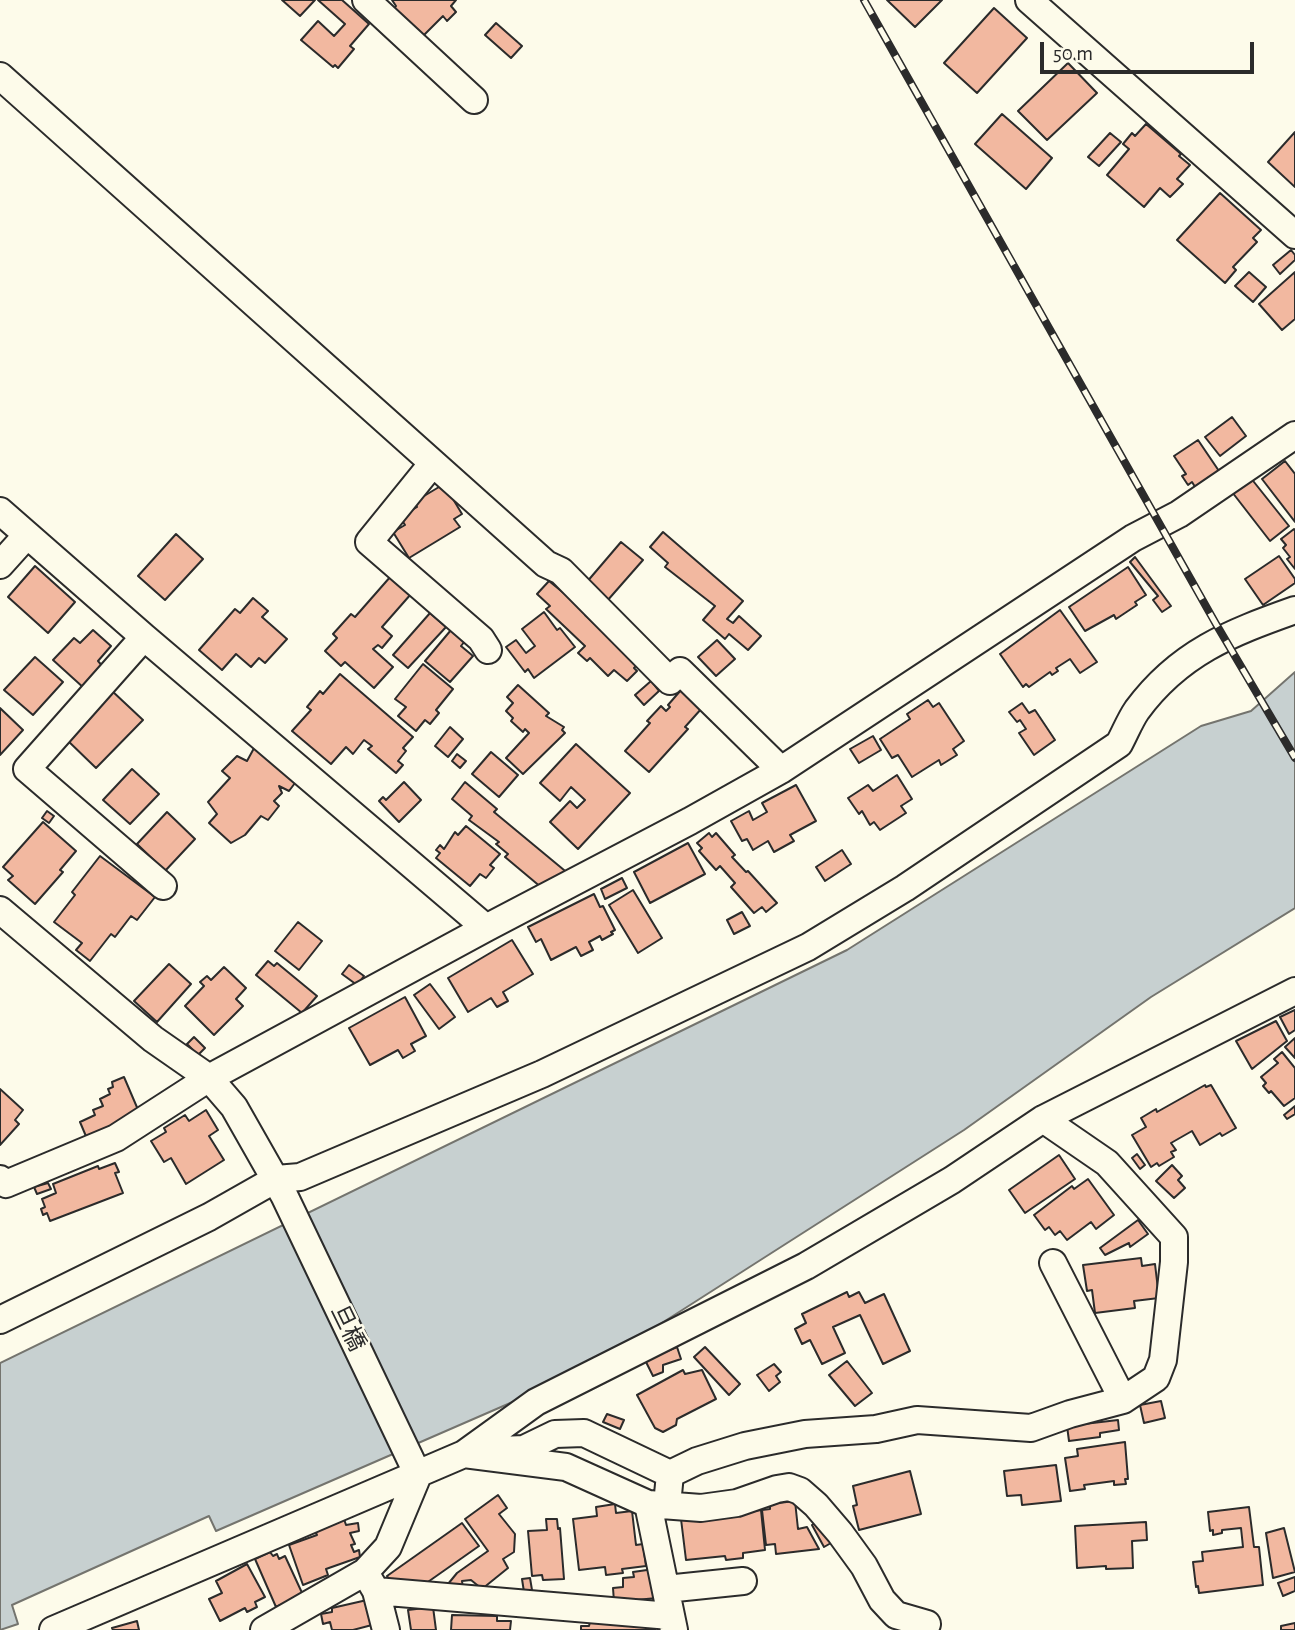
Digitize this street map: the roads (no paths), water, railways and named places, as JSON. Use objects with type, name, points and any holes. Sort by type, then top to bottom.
[{"type":"street","points":[[366,0],[474,100]]},
{"type":"street","points":[[1029,0],[1295,235]]},
{"type":"street","points":[[0,76],[546,564],[561,571],[670,681],[680,671],[781,770]]},
{"type":"street","points":[[0,1179],[6,1184],[116,1138],[209,1078],[781,770],[1133,538],[1179,514],[1295,435]]},
{"type":"street","points":[[433,463],[369,542],[481,639],[488,650]]},
{"type":"street","points":[[0,510],[144,637],[486,928]]},
{"type":"street","points":[[0,565],[27,534]]},
{"type":"street","points":[[0,1320],[209,1217],[542,1074],[808,947],[905,888],[1119,744],[1136,711],[1184,662],[1218,640],[1295,610]]},
{"type":"street","points":[[144,637],[26,769],[163,886]]},
{"type":"street","name":"旦橋","points":[[0,910],[153,1039],[209,1078],[234,1107],[280,1187],[415,1468]]},
{"type":"street","points":[[464,1454],[536,1402],[806,1266],[952,1181],[1043,1119],[1295,991]]},
{"type":"street","points":[[264,1630],[309,1604],[370,1582],[672,1623],[658,1504],[670,1474],[696,1461],[745,1446],[804,1434],[876,1429],[917,1420],[1031,1428],[1123,1400],[1156,1378],[1163,1360],[1174,1262],[1174,1237],[1107,1163],[1043,1119]]},
{"type":"street","points":[[1053,1263],[1123,1400]]},
{"type":"street","points":[[53,1630],[415,1468],[464,1454],[524,1448],[555,1434],[584,1433],[670,1474]]},
{"type":"street","points":[[464,1454],[566,1467],[658,1504],[701,1508],[737,1503],[777,1489],[789,1487],[800,1491],[840,1533],[864,1566],[881,1600],[896,1615],[927,1625]]},
{"type":"street","points":[[386,1630],[370,1582],[388,1547],[415,1468]]},
{"type":"street","points":[[666,1589],[743,1581]]},
{"type":"street","points":[[309,1604],[314,1630]]},
{"type":"railway","points":[[864,0],[1216,624],[1295,758]]}]
